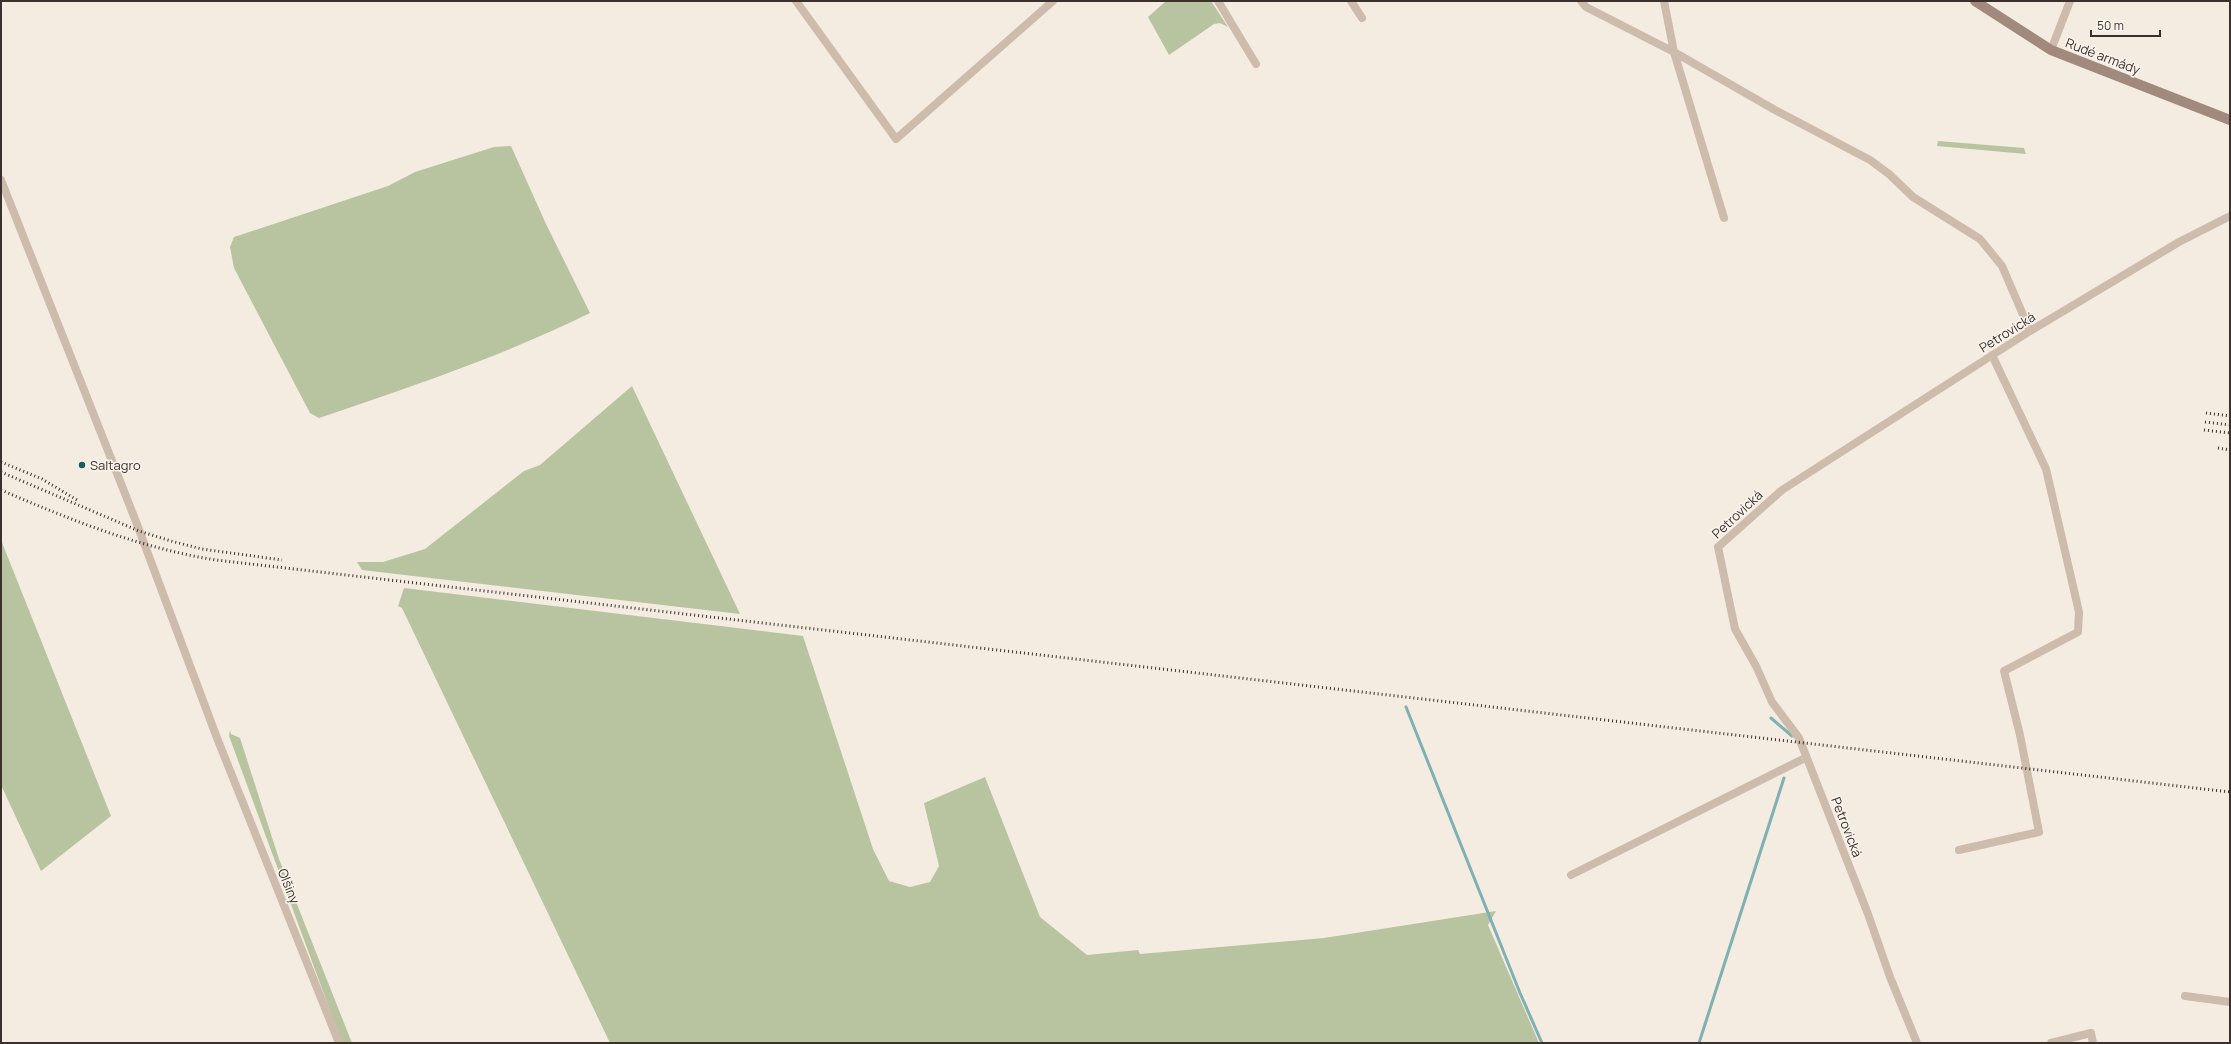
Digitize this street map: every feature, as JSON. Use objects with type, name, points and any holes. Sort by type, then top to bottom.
[{"type":"main road","name":"Rudé armády","points":[[1975,1],[2051,50],[2230,120]]},
{"type":"street","points":[[796,1],[896,139],[1053,1]]},
{"type":"street","points":[[1218,1],[1256,64]]},
{"type":"street","points":[[1351,1],[1362,18]]},
{"type":"street","points":[[1581,1],[1586,7],[1674,52],[1774,110],[1870,160],[1889,174],[1913,197],[1980,239],[2002,266],[2030,332]]},
{"type":"street","points":[[1664,1],[1674,52],[1724,218]]},
{"type":"street","points":[[2051,50],[2070,1]]},
{"type":"street","name":"Olšiny","points":[[1,180],[135,519],[217,738],[339,1043]]},
{"type":"street","name":"Petrovická","points":[[1917,1043],[1890,977],[1868,914],[1838,841],[1815,776],[1805,758],[1799,738],[1772,702],[1756,666],[1735,629],[1718,547],[1782,490],[1992,355],[2179,242],[2230,216]]},
{"type":"street","points":[[1958,850],[2039,832],[2004,671],[2078,632],[2079,612],[2046,469],[1992,355]]},
{"type":"street","points":[[1571,875],[1805,758]]},
{"type":"street","points":[[2185,996],[2230,1002]]},
{"type":"street","points":[[2051,1043],[2091,1033],[2093,1043]]},
{"type":"green space","points":[[1166,1],[1211,1],[1228,27],[1220,23],[1214,24],[1169,55],[1148,17]]},
{"type":"green space","points":[[1938,141],[2024,148],[2026,154],[1937,146]]},
{"type":"green space","points":[[511,146],[546,224],[590,313],[557,329],[490,357],[422,382],[319,418],[310,413],[234,268],[230,247],[234,237],[388,186],[415,172],[494,147]]},
{"type":"green space","points":[[632,386],[740,614],[362,570],[357,562],[383,562],[425,549],[524,471],[540,465]]},
{"type":"green space","points":[[1,540],[111,816],[41,871],[1,785]]},
{"type":"green space","points":[[404,588],[803,636],[873,849],[889,881],[910,887],[930,882],[939,866],[924,803],[985,777],[1040,917],[1087,955],[1138,950],[1140,954],[1324,938],[1496,911],[1488,925],[1539,1043],[610,1043],[402,608],[398,606]]},
{"type":"green space","points":[[230,730],[231,734],[240,738],[279,859],[352,1043],[342,1043],[229,736]]},
{"type":"waterway","points":[[1406,707],[1520,993],[1542,1043]]},
{"type":"waterway","points":[[1771,718],[1792,736]]},
{"type":"waterway","points":[[1699,1043],[1784,778]]},
{"type":"railway","points":[[2206,413],[2230,416]]},
{"type":"railway","points":[[2205,422],[2230,425]]},
{"type":"railway","points":[[2204,430],[2230,433]]},
{"type":"railway","points":[[2218,448],[2230,450]]},
{"type":"railway","points":[[1,462],[42,479],[77,500]]},
{"type":"railway","points":[[1,472],[139,531],[202,549],[282,560]]},
{"type":"railway","points":[[1,490],[106,532],[160,548],[216,560],[2230,792]]},
{"type":"place","name":"Saltagro","points":[[82,465]]}]
